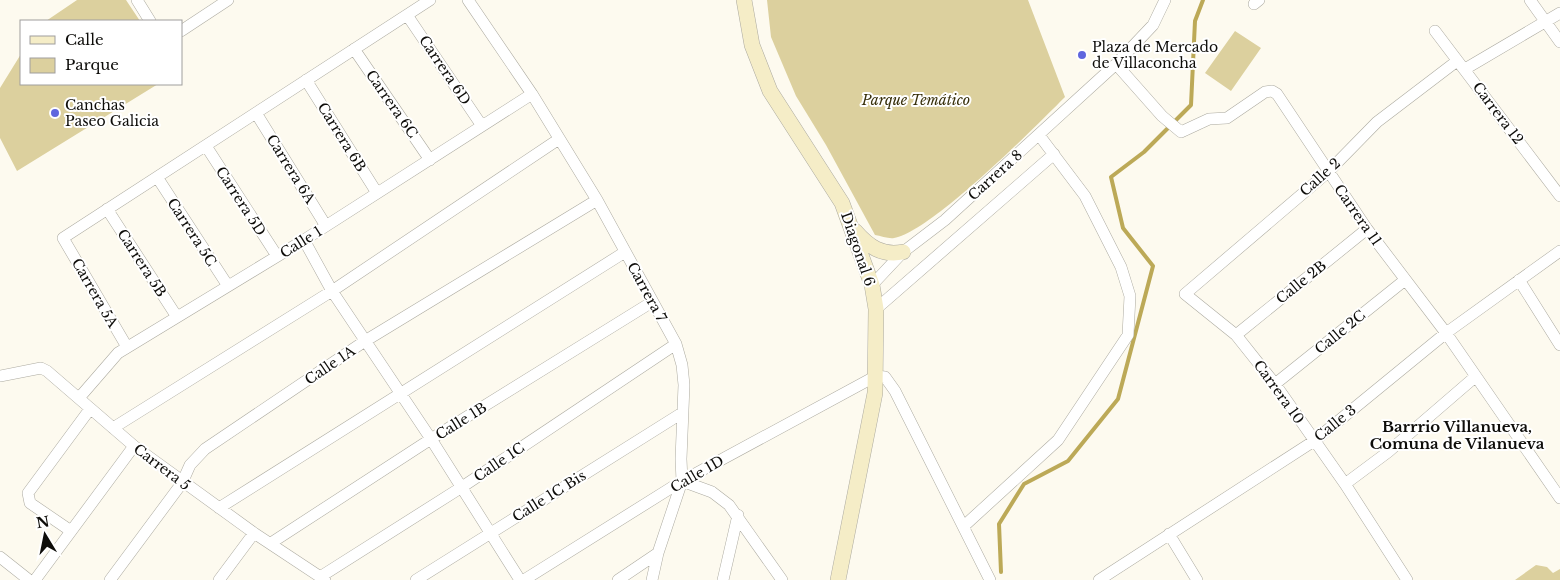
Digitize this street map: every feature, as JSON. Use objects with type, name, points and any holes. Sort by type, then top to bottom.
[{"type":"street","points":[[137,0],[149,20]]},
{"type":"street","points":[[182,30],[228,0]]},
{"type":"street","points":[[107,210],[430,0]]},
{"type":"street","name":"Carrera 7","points":[[468,0],[560,139],[676,344],[682,364],[682,481],[658,554],[652,580]]},
{"type":"street","name":"Diagonal 6","points":[[744,0],[752,45],[770,91],[842,204],[872,285],[876,309],[876,376],[874,393],[838,580]]},
{"type":"street","name":"Carrera 8","points":[[872,285],[903,252],[945,220],[1116,64],[1153,25],[1165,0]]},
{"type":"street","points":[[1530,0],[1560,42]]},
{"type":"street","name":"Calle 2","points":[[1184,294],[1328,172],[1377,122],[1461,65],[1560,13]]},
{"type":"street","name":"Carrera 6D","points":[[407,15],[482,126]]},
{"type":"street","name":"Carrera 12","points":[[1435,31],[1560,196]]},
{"type":"street","name":"Carrera 6C","points":[[354,49],[430,160]]},
{"type":"street","name":"Carrera 11","points":[[1116,64],[1162,116],[1181,132],[1209,120],[1228,118],[1265,92],[1272,90],[1278,94],[1367,229],[1446,333],[1560,497]]},
{"type":"street","name":"Carrera 6B","points":[[306,80],[377,193]]},
{"type":"street","name":"Calle 1","points":[[76,396],[118,353],[127,347],[304,240],[532,94]]},
{"type":"street","name":"Carrera 6A","points":[[256,113],[326,226]]},
{"type":"street","points":[[964,526],[1058,440],[1128,335],[1130,296],[1121,267],[1085,196],[1040,135]]},
{"type":"street","points":[[113,428],[332,291],[560,139]]},
{"type":"street","name":"Carrera 5D","points":[[206,146],[277,256]]},
{"type":"street","points":[[876,309],[1054,154]]},
{"type":"street","name":"Carrera 5C","points":[[157,178],[228,286]]},
{"type":"street","name":"Calle 1A","points":[[110,580],[182,483],[190,466],[205,450],[365,341],[596,200]]},
{"type":"street","name":"Carrera 5A","points":[[107,210],[63,238],[127,347]]},
{"type":"street","name":"Carrera 5B","points":[[107,210],[177,317]]},
{"type":"street","points":[[850,224],[871,247],[890,253],[903,252]]},
{"type":"street","name":"Calle 2B","points":[[1236,335],[1367,229]]},
{"type":"street","points":[[304,240],[332,291],[522,580]]},
{"type":"street","name":"Calle 3","points":[[1099,580],[1314,441],[1446,333],[1560,251]]},
{"type":"street","points":[[219,508],[400,392],[625,252]]},
{"type":"street","name":"Calle 2C","points":[[1275,384],[1405,280]]},
{"type":"street","points":[[1519,280],[1560,345]]},
{"type":"street","name":"Carrera 10","points":[[1184,294],[1236,335],[1275,384],[1345,484],[1407,580]]},
{"type":"street","name":"Calle 1B","points":[[271,543],[431,439],[652,302]]},
{"type":"street","name":"Calle 1C","points":[[322,578],[462,488],[676,344]]},
{"type":"street","name":"Carrera 5","points":[[0,376],[41,368],[53,376],[134,446],[182,483],[322,578]]},
{"type":"street","points":[[876,376],[886,377],[895,390],[990,580]]},
{"type":"street","name":"Calle 1D","points":[[522,580],[682,481],[876,376]]},
{"type":"street","points":[[1345,484],[1388,452],[1475,376]]},
{"type":"street","points":[[71,531],[30,503],[28,493],[90,409]]},
{"type":"street","name":"Calle 1C Bis","points":[[416,580],[682,413]]},
{"type":"street","points":[[35,580],[134,446]]},
{"type":"street","points":[[682,481],[712,492],[721,498],[738,515],[779,578]]},
{"type":"street","points":[[724,580],[738,515]]},
{"type":"street","points":[[219,580],[254,533]]},
{"type":"street","points":[[1169,534],[1197,580]]},
{"type":"street","points":[[618,580],[658,554]]},
{"type":"street","points":[[0,557],[29,580]]},
{"type":"green space","points":[[77,0],[126,0],[139,20],[47,20]]},
{"type":"green space","name":"Parque Temático","points":[[767,0],[1028,0],[1065,97],[982,176],[932,218],[911,231],[894,238],[875,235],[826,145],[796,96],[771,37]]},
{"type":"green space","points":[[1235,31],[1261,48],[1231,91],[1205,73]]},
{"type":"green space","name":"Canchas Paseo Galicia","points":[[20,56],[20,85],[156,85],[17,171],[0,138],[0,88]]},
{"type":"green space","points":[[1536,565],[1547,567],[1553,573],[1560,569],[1560,580],[1515,580]]},
{"type":"waterway","points":[[1001,572],[999,524],[1024,484],[1068,461],[1118,399],[1153,266],[1123,228],[1111,177],[1144,152],[1191,105],[1195,21],[1203,0]]},
{"type":"place","name":"Plaza de Mercado de Villaconcha","points":[[1082,55]]},
{"type":"place","name":"Canchas Paseo Galicia","points":[[55,113]]},
{"type":"district","name":"Barrrio Villanueva, Comuna de Vilanueva","points":[[1457,436]]}]
